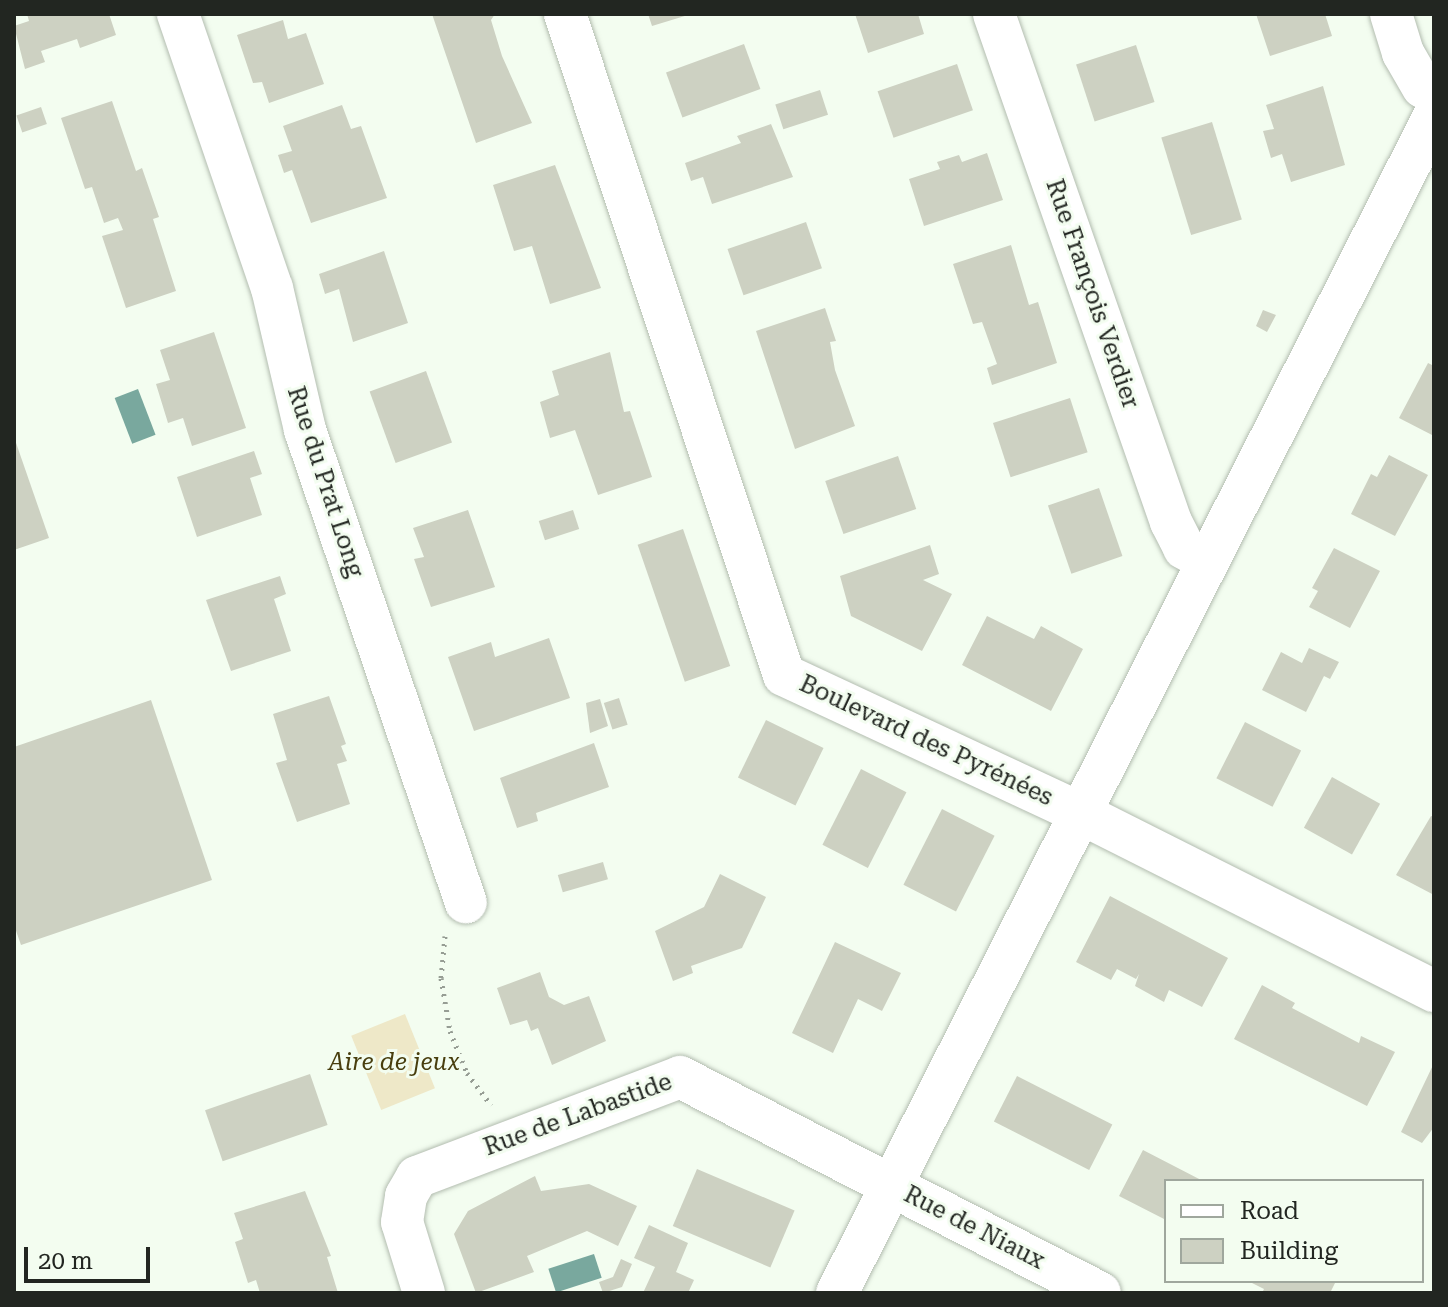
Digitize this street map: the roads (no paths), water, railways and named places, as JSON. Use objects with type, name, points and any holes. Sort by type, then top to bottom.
[{"type":"street","name":"Rue du Prat Long","points":[[178,14],[272,288],[305,430],[466,902]]},
{"type":"street","name":"Boulevard des Pyrénées","points":[[565,14],[784,675],[1080,813],[1434,991]]},
{"type":"street","name":"Rue François Verdier","points":[[994,14],[1171,522],[1184,548],[1207,561]]},
{"type":"street","points":[[1391,14],[1403,53],[1423,87],[1434,93]]},
{"type":"street","points":[[837,1293],[1434,116]]},
{"type":"street","name":"Rue de Labastide","points":[[424,1293],[402,1222],[411,1185],[425,1171],[680,1077],[890,1185]]},
{"type":"street","name":"Rue de Niaux","points":[[890,1185],[1100,1293]]},
{"type":"water","points":[[138,389],[156,435],[132,444],[115,398]]},
{"type":"water","points":[[594,1254],[602,1278],[556,1293],[548,1269]]},
{"type":"park label","name":"Aire de jeux","points":[[394,1063]]}]
